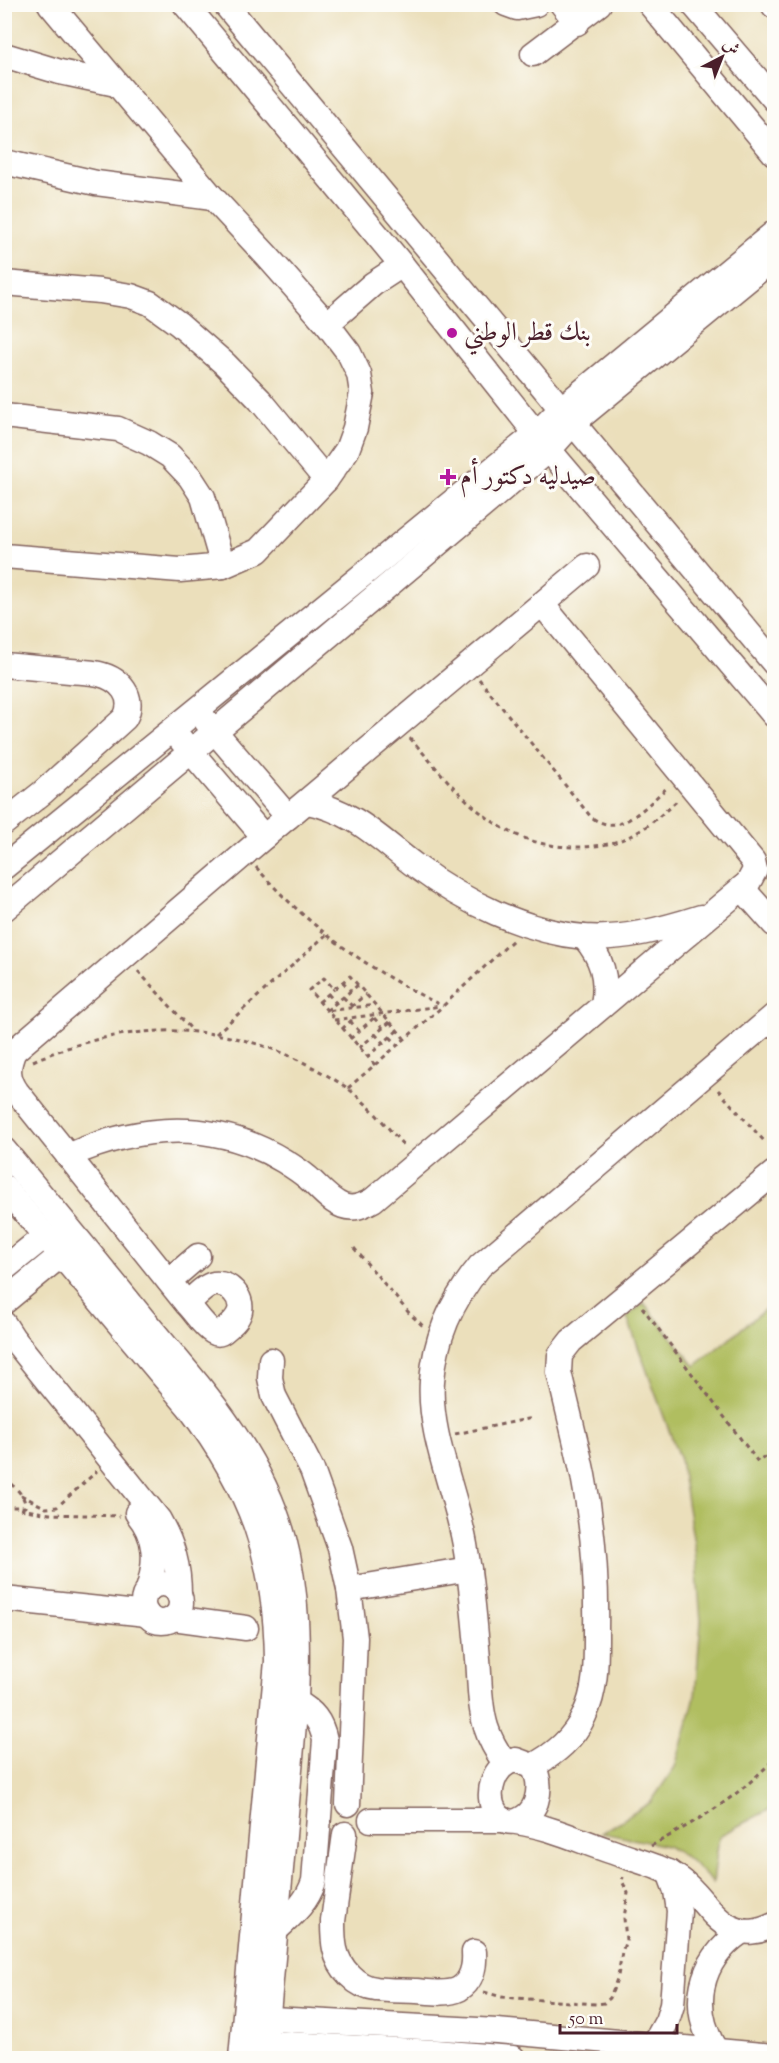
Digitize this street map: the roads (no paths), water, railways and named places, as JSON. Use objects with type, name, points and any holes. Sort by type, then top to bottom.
[{"type":"street","points":[[4,556],[180,570],[223,566],[258,551],[326,480],[346,450],[355,428],[362,393],[359,374],[349,353],[327,324],[213,198],[50,4]]},
{"type":"street","points":[[185,4],[402,265],[543,441],[774,715]]},
{"type":"street","points":[[225,4],[774,663]]},
{"type":"street","points":[[506,4],[517,8],[536,4]]},
{"type":"street","points":[[533,54],[570,14],[599,4]]},
{"type":"street","points":[[650,4],[774,153]]},
{"type":"street","points":[[693,4],[774,99]]},
{"type":"street","points":[[4,55],[60,72],[116,84]]},
{"type":"street","points":[[282,122],[304,100]]},
{"type":"street","points":[[4,162],[96,183],[213,198]]},
{"type":"street","points":[[4,909],[215,732],[774,233]]},
{"type":"street","points":[[567,416],[774,258]]},
{"type":"street","points":[[327,324],[373,284],[402,265]]},
{"type":"street","points":[[4,283],[110,293],[131,296],[150,303],[180,324],[225,364],[260,400],[326,480]]},
{"type":"street","points":[[4,416],[118,429],[149,443],[170,456],[190,477],[203,497],[223,566]]},
{"type":"street","points":[[4,867],[195,709],[543,441]]},
{"type":"street","points":[[187,1304],[16,1092],[10,1083],[8,1072],[9,1061],[14,1051],[264,837],[587,566]]},
{"type":"street","points":[[68,1156],[95,1144],[140,1133],[177,1130],[204,1132],[232,1138],[283,1160],[306,1176],[334,1202],[354,1207],[364,1205],[418,1162],[742,888],[752,877],[755,870],[753,861],[542,604]]},
{"type":"street","points":[[4,666],[99,674],[116,681],[123,688],[129,699],[129,711],[42,793],[4,823]]},
{"type":"street","points":[[195,709],[288,817]]},
{"type":"street","points":[[171,730],[264,837]]},
{"type":"street","points":[[351,766],[347,789],[354,812],[360,822]]},
{"type":"street","points":[[308,802],[330,807],[360,822],[447,888],[488,909],[530,925],[584,937],[627,935],[649,932],[711,914]]},
{"type":"street","points":[[742,888],[774,924]]},
{"type":"street","points":[[584,937],[594,948],[605,975],[606,991],[603,1005]]},
{"type":"street","points":[[505,1763],[491,1740],[483,1714],[474,1601],[469,1569],[456,1502],[438,1438],[432,1403],[432,1384],[439,1339],[458,1296],[480,1266],[774,1016]]},
{"type":"street","points":[[4,1150],[197,1400],[251,1513],[269,1571],[277,1631],[254,2050],[504,2058],[497,2031]]},
{"type":"street","points":[[532,1766],[553,1754],[578,1727],[592,1694],[596,1669],[596,1608],[590,1519],[583,1475],[558,1364],[560,1355],[571,1341],[774,1173]]},
{"type":"street","points":[[4,1187],[61,1255],[197,1400],[238,1437],[265,1486],[283,1538],[294,1596],[298,1646],[296,1701],[276,1930],[256,2018]]},
{"type":"street","points":[[4,1269],[45,1236]]},
{"type":"street","points":[[4,1302],[61,1255]]},
{"type":"street","points":[[170,1281],[198,1256]]},
{"type":"street","points":[[7,1338],[97,1457],[175,1554],[181,1607],[173,1618]]},
{"type":"street","points":[[271,1360],[270,1378],[274,1396],[316,1479],[340,1548],[349,1589],[355,1638],[337,1805],[337,1820],[344,1833],[333,1921],[335,1949],[348,1975],[360,1984],[373,1989],[447,1992],[459,1989],[468,1980],[475,1962],[474,1952]]},
{"type":"street","points":[[149,1521],[154,1558],[153,1574],[143,1602],[147,1614],[162,1622],[173,1618],[246,1628]]},
{"type":"street","points":[[349,1589],[469,1569]]},
{"type":"street","points":[[148,1590],[154,1586],[168,1585],[179,1595]]},
{"type":"street","points":[[4,1599],[147,1614]]},
{"type":"street","points":[[276,1930],[303,1904],[310,1893],[314,1881],[318,1831],[337,1805],[323,1728],[308,1708],[296,1701]]},
{"type":"street","points":[[516,1760],[532,1766],[538,1777],[537,1798],[527,1816],[510,1821],[495,1812],[492,1793],[496,1773],[505,1763],[516,1760]]},
{"type":"street","points":[[318,1831],[344,1833],[355,1837],[368,1830],[371,1820],[364,1806],[353,1803],[337,1805]]},
{"type":"street","points":[[371,1820],[510,1821],[541,1825],[669,1872],[693,1889],[709,1909],[728,1926],[741,1932],[764,1930],[774,1925]]},
{"type":"street","points":[[653,2046],[667,2021],[671,2007],[679,1911],[676,1891],[669,1872]]},
{"type":"street","points":[[716,2051],[706,2032],[701,2010],[704,1979],[718,1952],[741,1932]]},
{"type":"street","points":[[674,1974],[704,1979]]},
{"type":"street","points":[[671,2007],[701,2010]]},
{"type":"street","points":[[256,2018],[497,2031],[774,2056]]},
{"type":"place","name":"بنك قطر الوطني","points":[[452,333]]},
{"type":"place","name":"صيدليه دكتور أم","points":[[448,477]]}]
